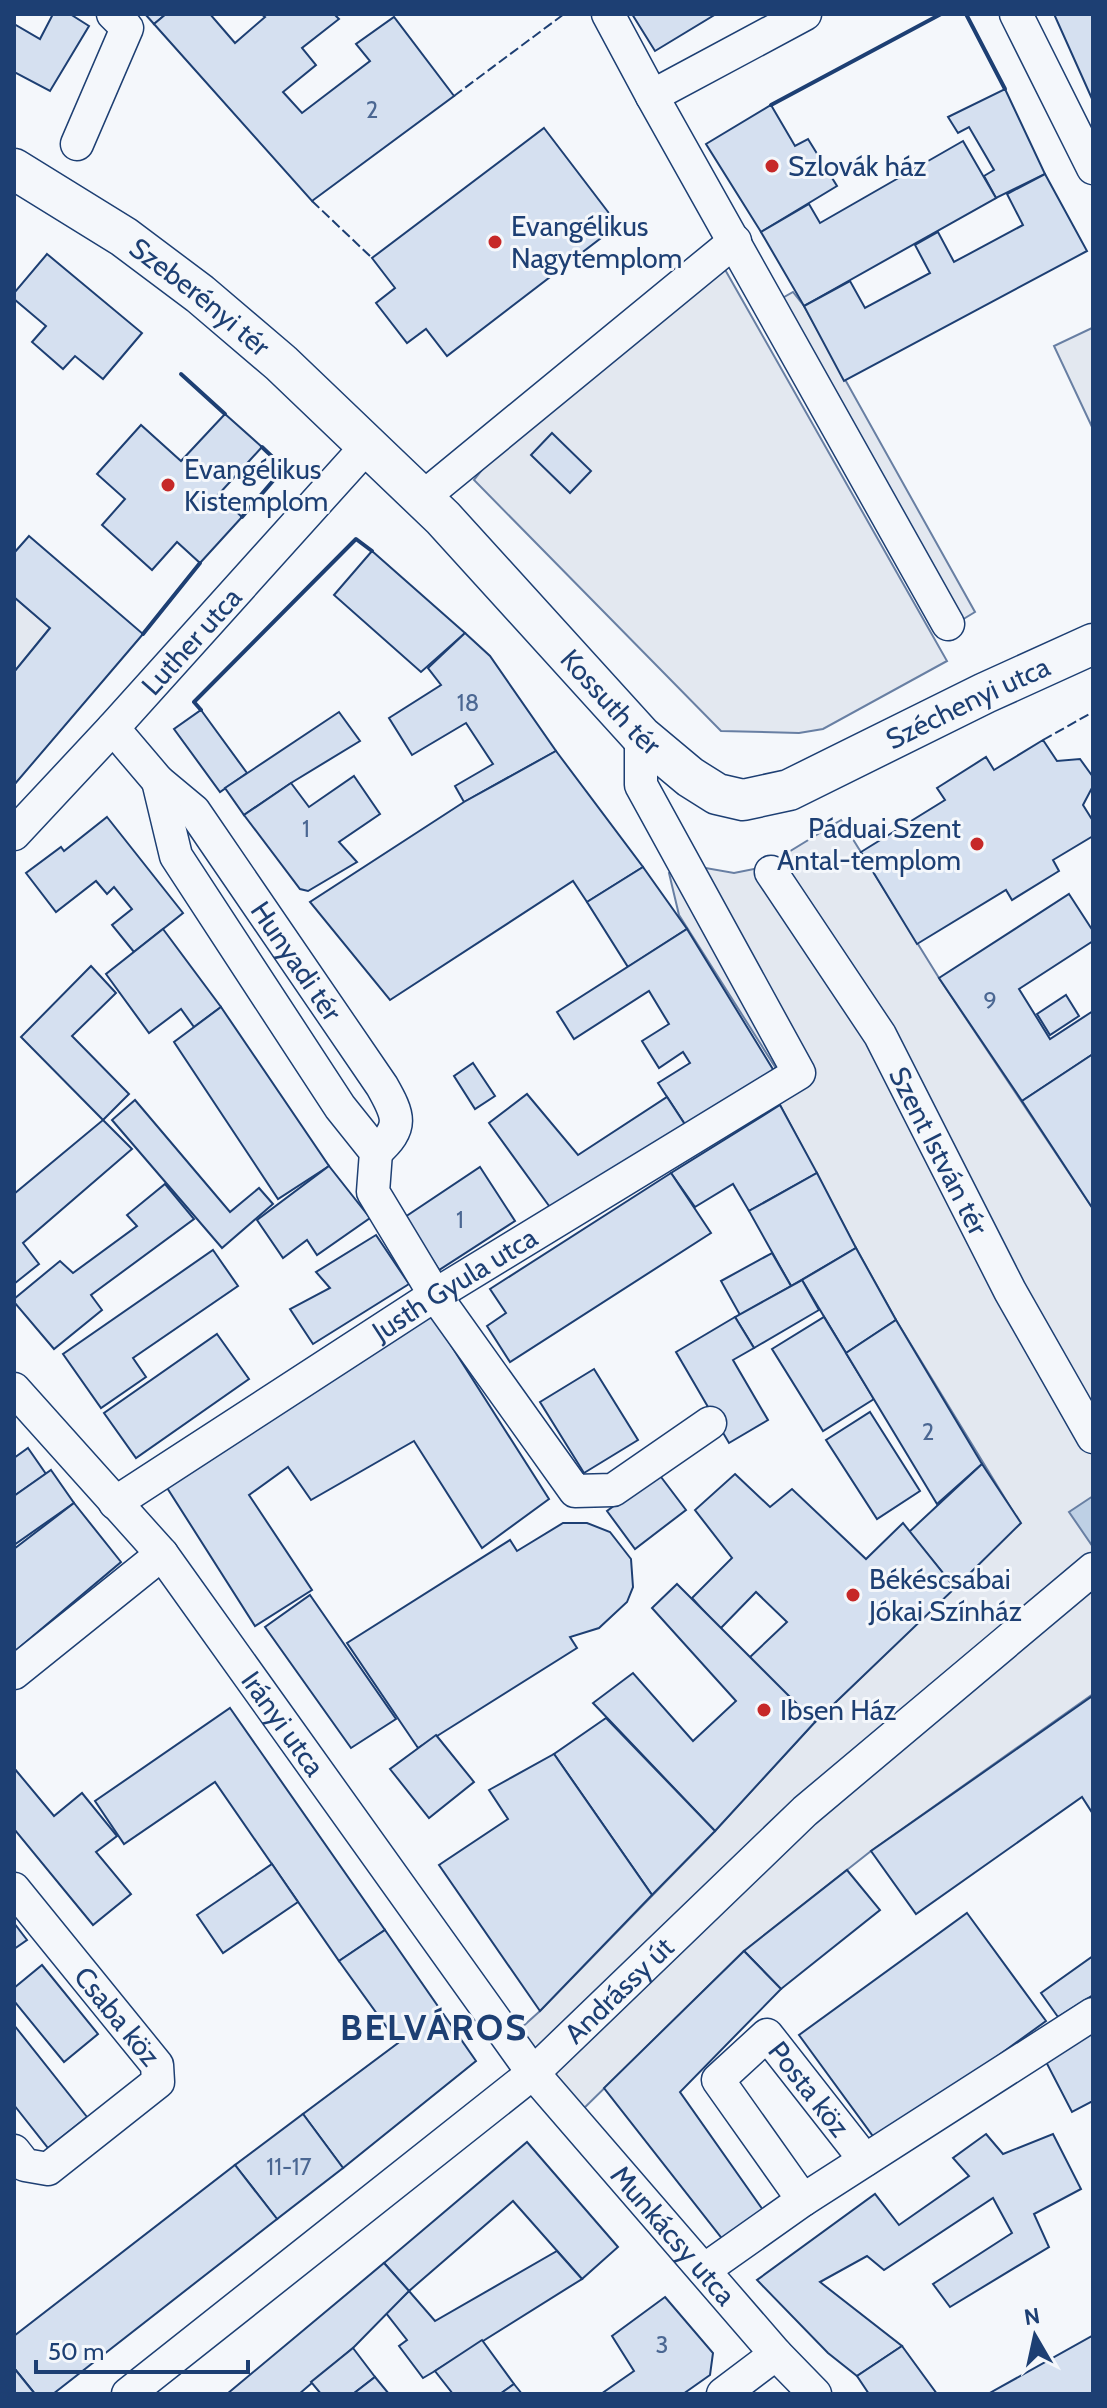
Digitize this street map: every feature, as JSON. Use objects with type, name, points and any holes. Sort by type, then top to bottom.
[{"type":"main road","name":"Szeberényi tér","points":[[14,169],[124,237],[200,294],[281,363],[367,446]]},
{"type":"main road","name":"Kossuth tér","points":[[367,446],[422,498],[641,736],[690,777],[717,794],[743,800],[789,790],[844,763]]},
{"type":"main road","name":"Széchenyi utca","points":[[844,763],[1093,644]]},
{"type":"street","points":[[608,14],[948,624]]},
{"type":"street","points":[[652,96],[805,14]]},
{"type":"street","points":[[1016,14],[1093,168]]},
{"type":"street","points":[[77,144],[120,21]]},
{"type":"street","points":[[422,498],[735,241]]},
{"type":"street","name":"Luther utca","points":[[14,834],[367,446]]},
{"type":"street","name":"Hunyadi tér","points":[[113,728],[158,781],[194,811],[382,1086],[397,1111],[392,1138],[376,1152]]},
{"type":"street","name":"Justh Gyula utca","points":[[115,1503],[435,1295],[799,1073],[641,785],[641,736]]},
{"type":"street","name":"Hunyadi tér","points":[[158,781],[176,856],[340,1107],[376,1152],[373,1192],[435,1295],[575,1491],[613,1490],[710,1423]]},
{"type":"street","name":"Szent István tér","points":[[771,872],[880,1035],[1010,1291],[1093,1437]]},
{"type":"street","name":"Irányi utca","points":[[14,1389],[162,1554],[533,2073]]},
{"type":"street","points":[[14,1673],[162,1554]]},
{"type":"street","name":"Andrássy út","points":[[128,2394],[533,2073],[805,1811],[1093,1569]]},
{"type":"street","name":"Csaba köz","points":[[14,1889],[157,2065],[158,2082],[48,2169],[25,2165],[14,2151]]},
{"type":"street","name":"Posta köz","points":[[704,2270],[803,2200],[1093,2014]]},
{"type":"street","name":"Posta köz","points":[[803,2200],[718,2080],[767,2035],[865,2160]]},
{"type":"street","name":"Munkácsy utca","points":[[533,2073],[776,2354],[815,2394]]},
{"type":"street","points":[[723,2394],[776,2354]]},
{"type":"shaded area","points":[[719,259],[947,661],[823,729],[799,733],[721,731],[474,480],[517,426]]},
{"type":"shaded area","points":[[793,292],[804,306],[975,612],[937,635],[758,312]]},
{"type":"shaded area","points":[[1093,329],[1093,429],[1054,346]]},
{"type":"shaded area","points":[[14,597],[50,628],[14,672]]},
{"type":"shaded area","points":[[841,820],[939,978],[1093,1209],[1093,1694],[871,1851],[744,1951],[573,2119],[509,2039],[715,1831],[815,1722],[1020,1523],[896,1320],[856,1248],[780,1105],[774,1087],[777,1070],[679,915],[669,873],[683,864],[734,873],[764,867]]},
{"type":"water","points":[[1093,1496],[1093,1547],[1069,1512]]},
{"type":"building","points":[[53,14],[70,14],[89,26],[50,91],[14,72],[14,24],[40,39]]},
{"type":"building","points":[[145,14],[166,14],[154,24]]},
{"type":"building","points":[[166,14],[210,14],[235,43],[265,17],[261,14],[334,14],[339,19],[302,48],[316,65],[283,92],[302,113],[370,61],[356,44],[394,17],[454,96],[312,201],[154,24]]},
{"type":"building","points":[[632,14],[716,14],[655,51]]},
{"type":"building","points":[[1054,14],[1093,14],[1093,101]]},
{"type":"building","points":[[1005,89],[1045,174],[996,198],[984,176],[994,170],[969,127],[958,133],[948,117]]},
{"type":"building","name":"Szlovák ház","points":[[771,105],[795,146],[808,139],[837,186],[761,232],[706,144]]},
{"type":"building","name":"Evangélikus Nagytemplom","points":[[544,128],[618,225],[447,356],[426,329],[407,343],[376,303],[395,288],[372,258]]},
{"type":"building","points":[[963,141],[996,198],[804,306],[761,232],[809,204],[820,223]]},
{"type":"building","points":[[1045,174],[1087,251],[844,381],[804,306],[850,281],[865,308],[930,273],[915,245],[938,232],[954,262],[1023,225],[1007,194]]},
{"type":"building","points":[[47,254],[142,333],[103,379],[75,356],[63,369],[32,342],[46,326],[14,299],[14,293]]},
{"type":"building","name":"Evangélikus Kistemplom","points":[[225,414],[262,447],[218,495],[242,517],[200,563],[177,542],[152,570],[102,525],[125,499],[97,474],[141,425],[181,461]]},
{"type":"building","points":[[552,433],[591,471],[570,493],[531,455]]},
{"type":"building","points":[[29,536],[143,634],[14,785],[14,672],[50,628],[14,597],[14,553]]},
{"type":"building","points":[[372,551],[465,633],[421,672],[334,595]]},
{"type":"building","points":[[465,633],[490,656],[556,751],[464,802],[455,786],[493,764],[466,723],[412,755],[389,718],[441,685],[428,668]]},
{"type":"building","points":[[201,710],[247,773],[220,792],[174,729]]},
{"type":"building","points":[[339,712],[360,741],[244,815],[225,788]]},
{"type":"building","name":"Páduai Szent Antal-templom","points":[[1043,740],[1057,761],[1080,759],[1093,777],[1093,786],[1083,805],[1093,821],[1093,836],[1053,860],[1059,871],[1012,900],[1006,890],[917,944],[861,852],[945,800],[937,788],[986,757],[994,770]]},
{"type":"building","points":[[556,751],[643,867],[587,902],[573,881],[390,1000],[310,902],[464,802]]},
{"type":"building","points":[[354,776],[380,814],[339,842],[357,862],[308,891],[300,889],[244,815],[291,783],[309,807]]},
{"type":"building","points":[[107,817],[183,913],[134,952],[112,925],[132,909],[114,887],[107,894],[96,881],[56,912],[26,873],[61,847],[64,851]]},
{"type":"building","points":[[643,867],[687,929],[628,967],[587,902]]},
{"type":"building","points":[[1069,894],[1093,931],[1093,941],[1019,989],[1050,1039],[1093,1011],[1093,1054],[1022,1101],[939,978]]},
{"type":"building","points":[[163,929],[221,1007],[194,1027],[181,1009],[149,1033],[106,974]]},
{"type":"building","points":[[687,929],[774,1071],[686,1126],[658,1083],[690,1063],[683,1052],[659,1068],[642,1041],[669,1024],[649,991],[574,1039],[557,1012]]},
{"type":"building","points":[[91,966],[116,993],[72,1036],[129,1094],[103,1120],[21,1037]]},
{"type":"building","points":[[1066,995],[1079,1016],[1050,1035],[1037,1014]]},
{"type":"building","points":[[221,1007],[329,1166],[278,1199],[174,1042]]},
{"type":"building","points":[[1093,1054],[1093,1209],[1022,1101]]},
{"type":"building","points":[[473,1063],[495,1096],[475,1109],[454,1076]]},
{"type":"building","points":[[527,1094],[578,1155],[667,1097],[686,1126],[552,1210],[489,1123]]},
{"type":"building","points":[[135,1100],[230,1212],[259,1188],[273,1204],[222,1248],[112,1120]]},
{"type":"building","points":[[780,1105],[817,1173],[749,1211],[733,1184],[695,1207],[671,1173]]},
{"type":"building","points":[[103,1120],[132,1149],[23,1243],[39,1264],[14,1284],[14,1194]]},
{"type":"building","points":[[329,1166],[370,1218],[317,1255],[307,1240],[283,1258],[257,1220]]},
{"type":"building","points":[[480,1167],[515,1221],[439,1270],[405,1217]]},
{"type":"building","points":[[671,1173],[711,1233],[510,1362],[487,1326],[506,1313],[490,1289]]},
{"type":"building","points":[[817,1173],[856,1248],[791,1286],[749,1211]]},
{"type":"building","points":[[165,1184],[194,1219],[91,1295],[102,1310],[54,1349],[14,1299],[60,1261],[73,1273],[137,1226],[127,1215]]},
{"type":"building","points":[[376,1235],[409,1284],[313,1344],[290,1309],[330,1288],[316,1272]]},
{"type":"building","points":[[856,1248],[896,1320],[846,1353],[802,1280]]},
{"type":"building","points":[[213,1250],[238,1286],[133,1358],[146,1377],[101,1408],[63,1354]]},
{"type":"building","points":[[772,1253],[791,1286],[740,1315],[721,1281]]},
{"type":"building","points":[[802,1280],[819,1310],[754,1348],[735,1317]]},
{"type":"building","points":[[431,1314],[549,1499],[482,1548],[414,1441],[311,1500],[288,1467],[249,1495],[312,1590],[255,1626],[164,1483]]},
{"type":"building","points":[[735,1317],[754,1348],[733,1360],[768,1420],[729,1443],[676,1352]]},
{"type":"building","points":[[824,1317],[874,1399],[823,1431],[772,1349]]},
{"type":"building","points":[[896,1320],[982,1464],[937,1504],[846,1353]]},
{"type":"building","points":[[217,1334],[249,1379],[136,1458],[104,1413]]},
{"type":"building","points":[[594,1369],[638,1440],[584,1473],[540,1402]]},
{"type":"building","points":[[870,1412],[920,1491],[877,1519],[826,1440]]},
{"type":"building","points":[[28,1448],[46,1474],[14,1496],[14,1458]]},
{"type":"building","points":[[982,1464],[1021,1523],[955,1588],[909,1532]]},
{"type":"building","points":[[51,1470],[74,1503],[14,1545],[14,1496]]},
{"type":"building","points":[[658,1473],[686,1510],[635,1549],[607,1511]]},
{"type":"building","name":"Békéscsabai Jókai Színház","points":[[735,1474],[770,1507],[792,1489],[866,1559],[903,1523],[955,1588],[815,1722],[749,1658],[787,1622],[756,1592],[720,1629],[692,1598],[732,1558],[695,1510]]},
{"type":"building","points":[[74,1503],[121,1562],[14,1652],[14,1549]]},
{"type":"building","points":[[563,1523],[587,1523],[610,1532],[631,1559],[633,1587],[627,1602],[599,1628],[570,1637],[577,1648],[418,1748],[347,1643],[510,1540],[517,1551]]},
{"type":"building","name":"Ibsen Ház","points":[[677,1584],[815,1722],[715,1831],[593,1703],[633,1673],[693,1741],[736,1701],[652,1608]]},
{"type":"building","points":[[310,1595],[396,1719],[351,1748],[265,1627]]},
{"type":"building","points":[[1091,1697],[1093,1814],[1082,1797],[916,1914],[871,1851]]},
{"type":"building","points":[[230,1708],[385,1930],[339,1961],[215,1782],[124,1844],[95,1801]]},
{"type":"building","points":[[606,1718],[715,1831],[652,1895],[554,1754]]},
{"type":"building","points":[[436,1735],[474,1782],[429,1818],[390,1769]]},
{"type":"building","points":[[554,1754],[652,1895],[540,2011],[439,1865],[508,1819],[489,1790]]},
{"type":"building","points":[[14,1768],[54,1816],[82,1793],[117,1836],[96,1852],[131,1894],[93,1925],[14,1829]]},
{"type":"building","points":[[272,1864],[298,1902],[223,1953],[197,1915]]},
{"type":"building","points":[[847,1870],[880,1910],[781,1989],[744,1951]]},
{"type":"building","points":[[967,1913],[1046,2021],[878,2143],[799,2035]]},
{"type":"building","points":[[14,1923],[27,1940],[14,1949]]},
{"type":"building","points":[[385,1930],[476,2061],[343,2168],[303,2114],[398,2043],[339,1961]]},
{"type":"building","points":[[744,1951],[781,1989],[680,2092],[763,2210],[724,2241],[604,2088]]},
{"type":"building","points":[[1093,1956],[1093,1995],[1058,2017],[1041,1993]]},
{"type":"building","points":[[42,1965],[98,2034],[64,2062],[14,2001],[14,1988]]},
{"type":"building","points":[[14,2025],[87,2117],[48,2148],[14,2105]]},
{"type":"building","points":[[1093,2031],[1093,2101],[1072,2112],[1043,2056]]},
{"type":"building","points":[[303,2114],[343,2168],[277,2219],[235,2165]]},
{"type":"building","points":[[986,2134],[1003,2154],[1053,2134],[1081,2189],[1034,2214],[1049,2247],[950,2307],[933,2284],[1012,2233],[993,2198],[884,2270],[867,2256],[820,2282],[902,2346],[857,2376],[828,2353],[757,2280],[875,2194],[899,2225],[969,2176],[953,2158]]},
{"type":"building","points":[[527,2142],[618,2247],[582,2279],[513,2201],[409,2291],[384,2263]]},
{"type":"building","points":[[235,2165],[277,2219],[53,2394],[35,2394],[14,2368],[14,2336]]},
{"type":"building","points":[[557,2251],[582,2279],[423,2378],[399,2346],[407,2340],[386,2313],[409,2291],[435,2321]]},
{"type":"building","points":[[384,2263],[409,2291],[353,2348],[299,2394],[227,2394]]},
{"type":"building","points":[[665,2297],[713,2353],[710,2375],[683,2394],[601,2394],[634,2371],[612,2336]]},
{"type":"building","points":[[1092,2336],[1093,2394],[988,2394]]},
{"type":"building","points":[[482,2340],[514,2384],[500,2394],[453,2394],[435,2371]]},
{"type":"building","points":[[902,2346],[937,2394],[869,2394],[857,2376]]},
{"type":"building","points":[[353,2348],[375,2377],[353,2394],[321,2394],[311,2382]]},
{"type":"building","points":[[14,2368],[35,2394],[14,2394]]},
{"type":"building","points":[[375,2377],[389,2394],[353,2394]]},
{"type":"building","points":[[514,2384],[522,2394],[500,2394]]},
{"type":"fence","points":[[454,96],[564,14]]},
{"type":"fence","points":[[312,201],[372,258]]},
{"type":"fence","points":[[1043,740],[1093,712]]},
{"type":"wall","points":[[771,105],[941,14]]},
{"type":"wall","points":[[966,14],[1005,89]]},
{"type":"wall","points":[[181,374],[225,414]]},
{"type":"wall","points":[[242,517],[284,468],[262,447]]},
{"type":"wall","points":[[201,710],[194,702],[356,539],[372,551]]},
{"type":"wall","points":[[143,634],[200,563]]},
{"type":"place","name":"Szlovák ház","points":[[772,166]]},
{"type":"place","name":"Evangélikus Nagytemplom","points":[[495,242]]},
{"type":"place","name":"Evangélikus Kistemplom","points":[[168,485]]},
{"type":"place","name":"Páduai Szent Antal-templom","points":[[977,844]]},
{"type":"place","name":"Békéscsabai Jókai Színház","points":[[853,1595]]},
{"type":"place","name":"Ibsen Ház","points":[[764,1710]]},
{"type":"district","name":"BELVÁROS","points":[[434,2027]]}]
